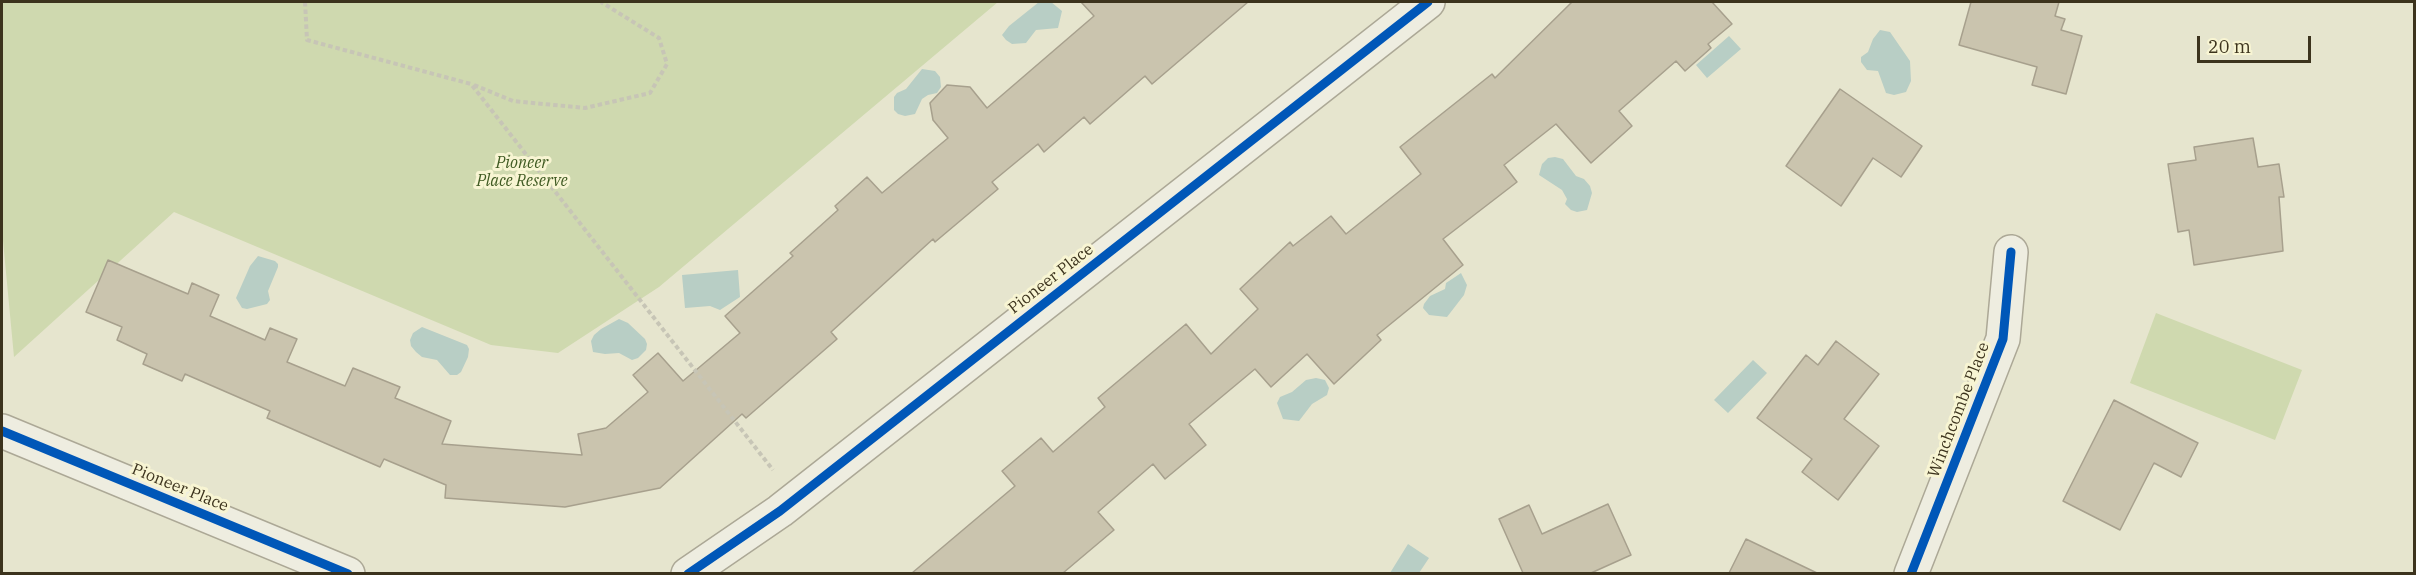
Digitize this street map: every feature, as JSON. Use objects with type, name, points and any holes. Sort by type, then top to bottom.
[{"type":"street","name":"Pioneer Place","points":[[688,573],[796,499],[1428,2]]},
{"type":"street","name":"Winchcombe Place","points":[[1911,573],[2003,339],[2011,252]]},
{"type":"street","name":"Pioneer Place","points":[[2,431],[348,573]]},
{"type":"path","points":[[305,2],[307,40],[471,84],[513,100],[585,108],[650,93],[668,64],[659,38],[601,2]]},
{"type":"path","points":[[471,84],[796,499]]},
{"type":"green space","name":"Pioneer Place Reserve","points":[[2,2],[998,2],[659,287],[558,353],[491,345],[174,212],[14,357],[2,230]]},
{"type":"green space","points":[[2156,313],[2302,370],[2275,440],[2130,383]]},
{"type":"shaded area","points":[[1039,2],[1051,2],[1062,11],[1058,28],[1036,30],[1026,43],[1012,44],[1006,40],[1002,35],[1009,26]]},
{"type":"shaded area","points":[[1880,30],[1890,32],[1910,61],[1911,81],[1906,92],[1894,95],[1886,93],[1878,71],[1867,70],[1861,62],[1861,57],[1868,52],[1873,39]]},
{"type":"shaded area","points":[[1729,36],[1741,49],[1707,78],[1696,65]]},
{"type":"shaded area","points":[[922,69],[935,71],[940,77],[941,87],[937,93],[922,99],[915,114],[905,116],[898,114],[894,110],[894,97],[906,89]]},
{"type":"shaded area","points":[[1548,158],[1563,159],[1576,176],[1584,179],[1590,186],[1592,193],[1587,210],[1577,212],[1571,210],[1565,204],[1567,199],[1562,190],[1539,175],[1542,164]]},
{"type":"shaded area","points":[[258,256],[278,264],[268,291],[270,300],[267,304],[242,308],[236,298],[250,266]]},
{"type":"shaded area","points":[[738,270],[740,297],[720,310],[710,306],[685,308],[682,275]]},
{"type":"shaded area","points":[[1461,273],[1467,285],[1464,295],[1447,317],[1429,315],[1423,308],[1430,296],[1445,289],[1446,283]]},
{"type":"shaded area","points":[[619,319],[628,323],[645,339],[646,350],[638,358],[632,360],[619,353],[593,352],[591,341],[594,335]]},
{"type":"shaded area","points":[[422,327],[467,345],[468,357],[461,372],[457,375],[450,375],[437,360],[422,357],[416,352],[410,340],[413,333]]},
{"type":"shaded area","points":[[1753,360],[1767,373],[1728,413],[1714,400]]},
{"type":"shaded area","points":[[1316,378],[1325,380],[1329,388],[1327,395],[1312,404],[1299,421],[1283,419],[1277,403],[1280,397],[1292,392],[1306,380]]},
{"type":"shaded area","points":[[1408,544],[1429,558],[1419,573],[1390,573]]},
{"type":"building","points":[[1081,2],[1248,2],[1152,84],[1145,76],[1090,124],[1084,117],[1044,152],[1038,144],[992,182],[998,189],[935,242],[933,239],[831,332],[837,339],[746,418],[742,414],[660,488],[565,507],[445,498],[446,485],[384,459],[380,467],[267,418],[270,411],[185,374],[182,381],[143,364],[147,354],[117,340],[122,327],[86,312],[108,260],[188,294],[192,283],[219,295],[210,316],[265,340],[270,328],[297,339],[287,362],[345,386],[353,368],[400,387],[395,398],[451,421],[442,444],[582,455],[578,434],[606,428],[648,392],[633,375],[658,353],[683,381],[740,333],[725,316],[793,256],[790,253],[838,210],[835,206],[867,177],[882,193],[948,138],[933,120],[930,103],[947,85],[970,87],[987,108],[1094,16]]},
{"type":"building","points":[[1572,2],[1712,2],[1732,24],[1708,44],[1711,48],[1685,71],[1676,61],[1619,111],[1632,126],[1591,163],[1556,124],[1504,165],[1517,182],[1443,239],[1463,265],[1377,335],[1381,340],[1334,384],[1307,354],[1271,387],[1255,369],[1189,424],[1206,445],[1165,479],[1153,464],[1098,512],[1114,530],[1063,573],[912,573],[1015,486],[1002,471],[1041,438],[1053,452],[1105,407],[1098,398],[1186,324],[1211,354],[1258,309],[1240,289],[1290,242],[1293,246],[1331,216],[1346,234],[1421,174],[1400,147],[1492,74],[1495,78]]},
{"type":"building","points":[[1971,2],[2059,2],[2055,16],[2065,19],[2061,30],[2082,36],[2066,94],[2032,85],[2037,67],[1959,45]]},
{"type":"building","points":[[1840,89],[1922,146],[1901,177],[1873,158],[1841,206],[1786,166]]},
{"type":"building","points":[[2253,138],[2258,167],[2279,164],[2284,197],[2279,197],[2283,251],[2194,265],[2189,230],[2178,232],[2168,164],[2196,160],[2194,147]]},
{"type":"building","points":[[1836,341],[1879,374],[1844,419],[1879,446],[1838,500],[1802,472],[1812,459],[1757,418],[1806,355],[1818,365]]},
{"type":"building","points":[[2114,400],[2198,443],[2181,477],[2154,463],[2120,530],[2063,501]]},
{"type":"building","points":[[1608,504],[1631,555],[1591,573],[1523,573],[1499,519],[1529,505],[1542,534]]},
{"type":"building","points":[[1746,539],[1817,573],[1729,573]]},
{"type":"cycle path","points":[[688,574],[780,511],[1428,2]]},
{"type":"cycle path","points":[[1911,574],[2003,339],[2011,252]]},
{"type":"cycle path","points":[[2,431],[348,574]]}]
